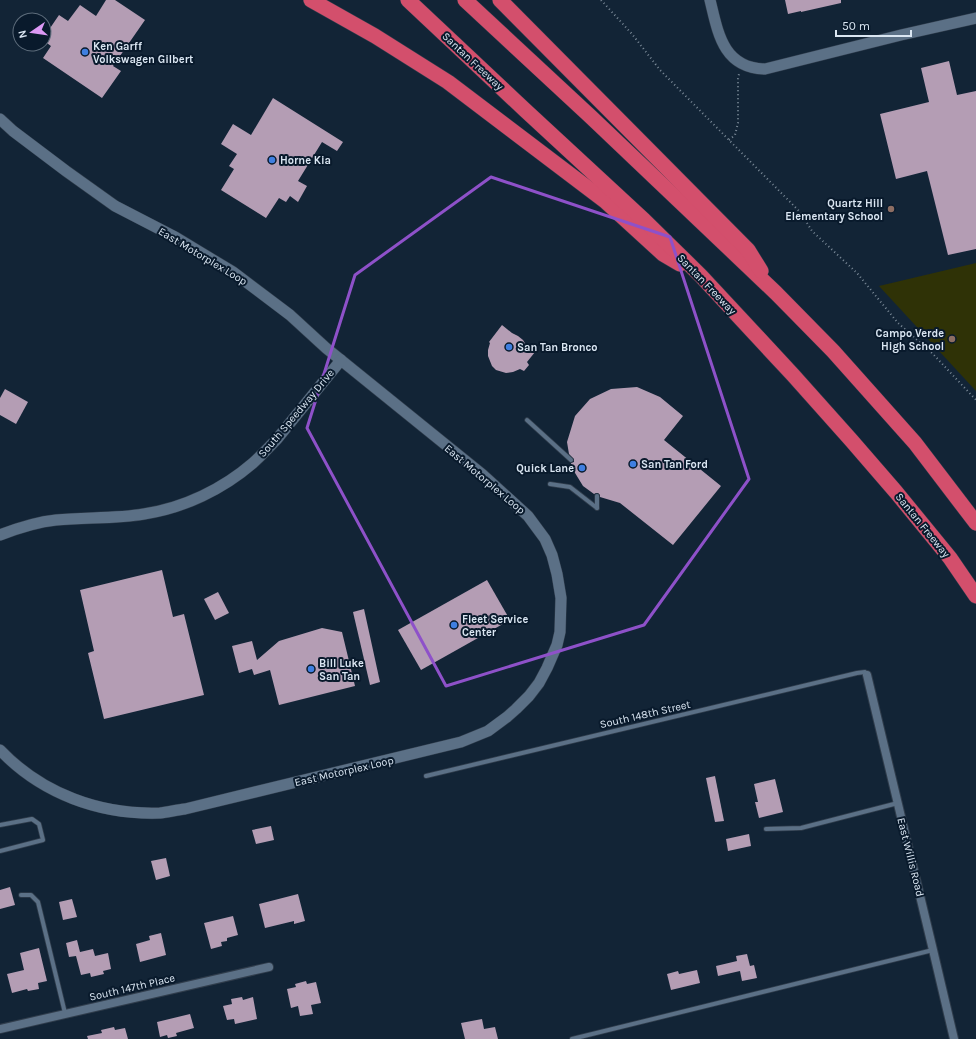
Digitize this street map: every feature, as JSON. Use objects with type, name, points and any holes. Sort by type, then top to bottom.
[{"type":"highway","points":[[311,0],[375,36],[448,82],[605,201],[663,254],[701,276]]},
{"type":"highway","name":"Santan Freeway","points":[[408,0],[644,220],[701,276],[793,374],[892,486],[950,558],[976,596]]},
{"type":"highway","points":[[465,0],[591,117],[776,293],[833,351],[915,443],[976,523]]},
{"type":"highway","points":[[500,0],[748,250],[776,293]]},
{"type":"street","points":[[710,0],[720,39],[729,53],[741,63],[765,69],[976,18]]},
{"type":"street","name":"East Motorplex Loop","points":[[0,119],[13,131],[115,206],[175,238],[233,272],[290,315],[341,360],[483,475],[528,516],[545,539],[552,555],[561,598],[560,632],[557,645],[540,683],[507,717],[488,731],[461,742],[185,809],[162,812],[114,810],[75,800],[35,780],[15,765],[0,750]]},
{"type":"street","name":"South Speedway Drive","points":[[0,535],[36,523],[55,520],[144,515],[193,500],[214,490],[235,477],[266,451],[341,360]]},
{"type":"street","name":"East Willis Road","points":[[867,675],[954,1039]]},
{"type":"street","name":"South 147th Place","points":[[0,1029],[269,967]]},
{"type":"lane","points":[[527,420],[571,460]]},
{"type":"lane","points":[[550,484],[570,487],[596,508],[597,496]]},
{"type":"lane","name":"South 148th Street","points":[[426,776],[857,673],[865,672],[867,675]]},
{"type":"lane","points":[[766,829],[801,828],[898,803]]},
{"type":"lane","points":[[0,825],[32,819],[39,824],[43,840],[0,851]]},
{"type":"lane","points":[[21,895],[31,894],[38,902],[65,1014]]},
{"type":"lane","points":[[572,1039],[933,950]]},
{"type":"path","points":[[601,0],[632,34],[660,70],[800,212],[812,231],[858,273],[898,323],[933,354],[976,400]]},
{"type":"path","points":[[729,141],[735,135],[738,123],[738,79],[741,63]]},
{"type":"highlighted area","points":[[491,177],[670,237],[749,479],[644,625],[446,686],[307,428],[355,275]]},
{"type":"green space","name":"Campo Verde High School","points":[[976,263],[976,391],[879,286]]},
{"type":"building","name":"Ken Garff Volkswagen Gilbert","points":[[106,0],[115,0],[145,20],[113,66],[121,71],[102,98],[43,58],[47,52],[52,52],[52,25],[59,15],[68,21],[80,5],[96,16]]},
{"type":"building","points":[[785,0],[841,0],[841,3],[788,14]]},
{"type":"building","points":[[949,61],[957,95],[976,91],[976,249],[948,255],[927,171],[896,179],[880,114],[929,102],[921,68]]},
{"type":"building","name":"Horne Kia","points":[[273,98],[343,142],[337,151],[322,142],[298,181],[307,186],[298,202],[290,196],[286,202],[279,198],[266,218],[221,190],[234,169],[229,166],[237,154],[221,144],[233,124],[251,135]]},
{"type":"building","name":"San Tan Bronco","points":[[502,325],[523,340],[526,345],[535,352],[527,362],[529,365],[524,371],[520,369],[506,373],[496,370],[492,366],[488,356],[489,342]]},
{"type":"building","name":"San Tan Ford","points":[[637,387],[660,397],[683,416],[664,440],[721,486],[673,545],[620,503],[600,497],[598,493],[594,494],[583,486],[572,468],[571,463],[574,462],[574,459],[569,454],[567,442],[575,416],[590,399],[611,389]]},
{"type":"building","points":[[5,389],[28,402],[16,424],[0,415],[0,398]]},
{"type":"building","points":[[162,570],[173,617],[184,614],[204,695],[104,719],[88,653],[94,651],[80,590]]},
{"type":"building","name":"Fleet Service Center","points":[[487,580],[510,620],[421,670],[398,630]]},
{"type":"building","points":[[218,592],[229,613],[215,620],[204,599]]},
{"type":"building","points":[[364,609],[380,682],[370,685],[353,612]]},
{"type":"building","name":"Bill Luke San Tan","points":[[322,628],[342,632],[355,686],[279,705],[270,670],[254,675],[252,669],[239,673],[232,646],[252,641],[257,660],[279,641]]},
{"type":"building","points":[[715,776],[724,821],[715,822],[706,778]]},
{"type":"building","points":[[775,779],[783,812],[759,818],[755,802],[758,802],[754,784]]},
{"type":"building","points":[[271,826],[274,840],[256,844],[252,830]]},
{"type":"building","points":[[749,834],[751,846],[728,851],[726,839]]},
{"type":"building","points":[[166,858],[170,876],[156,880],[151,861]]},
{"type":"building","points":[[10,887],[15,905],[0,909],[0,890]]},
{"type":"building","points":[[298,894],[305,921],[294,924],[294,921],[265,928],[259,904]]},
{"type":"building","points":[[72,899],[77,917],[63,920],[59,902]]},
{"type":"building","points":[[233,916],[238,935],[227,938],[227,941],[221,942],[222,946],[211,949],[204,923]]},
{"type":"building","points":[[161,933],[166,955],[140,962],[136,944],[150,940],[149,936]]},
{"type":"building","points":[[77,940],[80,952],[93,949],[95,956],[108,953],[111,969],[103,971],[104,974],[91,977],[90,973],[81,975],[76,956],[69,957],[66,943]]},
{"type":"building","points":[[39,948],[47,981],[38,983],[39,989],[28,991],[27,989],[12,993],[7,974],[24,970],[20,953]]},
{"type":"building","points":[[747,954],[750,966],[754,965],[757,978],[742,981],[740,971],[718,976],[716,966],[737,961],[736,956]]},
{"type":"building","points":[[697,970],[700,983],[671,990],[667,974],[678,971],[679,974]]},
{"type":"building","points":[[306,981],[307,984],[316,982],[321,1003],[311,1005],[313,1014],[300,1016],[298,1006],[291,1008],[287,989],[296,987],[295,984]]},
{"type":"building","points":[[242,997],[243,1000],[253,997],[257,1019],[235,1024],[234,1019],[227,1020],[223,1006],[232,1004],[231,999]]},
{"type":"building","points":[[190,1014],[194,1028],[176,1033],[177,1036],[168,1038],[167,1035],[160,1037],[157,1022]]},
{"type":"building","points":[[482,1019],[484,1029],[495,1027],[498,1039],[465,1039],[461,1023]]},
{"type":"building","points":[[114,1027],[115,1030],[125,1028],[128,1039],[88,1039],[87,1036],[102,1033],[101,1030]]},
{"type":"place","name":"Ken Garff Volkswagen Gilbert","points":[[85,52]]},
{"type":"place","name":"Horne Kia","points":[[272,160]]},
{"type":"place","name":"Quartz Hill Elementary School","points":[[891,209]]},
{"type":"place","name":"Campo Verde High School","points":[[952,339]]},
{"type":"place","name":"San Tan Bronco","points":[[509,347]]},
{"type":"place","name":"San Tan Ford","points":[[633,464]]},
{"type":"place","name":"Quick Lane","points":[[582,468]]},
{"type":"place","name":"Fleet Service Center","points":[[454,625]]},
{"type":"place","name":"Bill Luke San Tan","points":[[311,669]]}]
